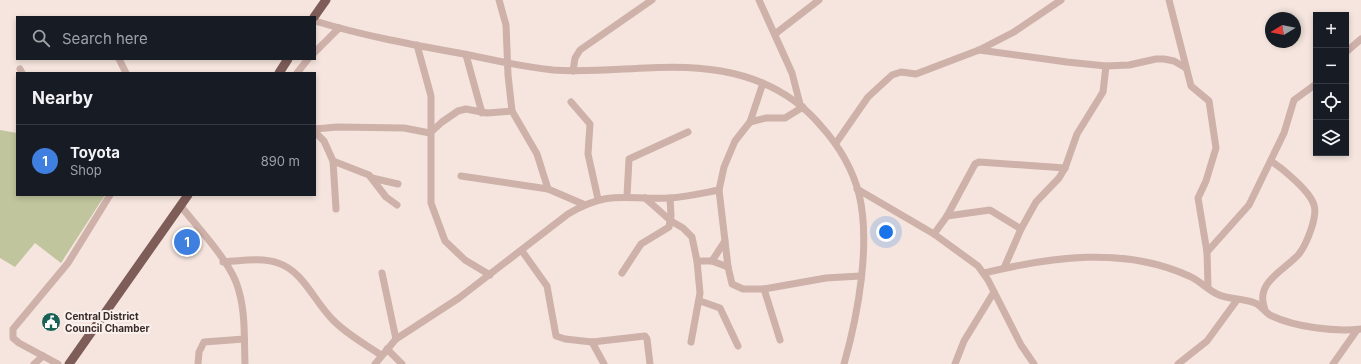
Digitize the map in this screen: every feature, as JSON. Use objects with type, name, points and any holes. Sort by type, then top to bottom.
[{"type":"main road","points":[[315,16],[326,0]]},
{"type":"main road","points":[[283,72],[288,60]]},
{"type":"main road","points":[[69,364],[187,196]]},
{"type":"street","points":[[500,0],[506,25],[512,111],[537,154],[548,188]]},
{"type":"street","points":[[573,71],[575,58],[580,50],[652,0]]},
{"type":"street","points":[[759,0],[792,73],[802,105]]},
{"type":"street","points":[[775,34],[819,0]]},
{"type":"street","points":[[836,142],[868,97],[892,75],[901,72],[916,74],[979,50],[1014,32],[1061,0]]},
{"type":"street","points":[[1169,0],[1191,86],[1209,101],[1216,143],[1215,154],[1206,181],[1198,198],[1207,252],[1208,287]]},
{"type":"street","points":[[316,21],[339,28],[417,45],[537,68],[573,71],[688,68],[720,70],[763,82],[791,97],[802,105],[836,142],[848,163],[857,189],[863,231],[860,276],[854,329],[844,364]]},
{"type":"street","points":[[316,51],[339,28]]},
{"type":"street","points":[[1349,49],[1361,39]]},
{"type":"street","points":[[417,45],[431,96],[431,203],[444,238],[454,250],[490,275]]},
{"type":"street","points":[[979,50],[1106,66],[1130,65],[1160,58],[1174,62],[1186,68]]},
{"type":"street","points":[[466,55],[482,112]]},
{"type":"street","points":[[120,60],[126,72]]},
{"type":"street","points":[[298,72],[307,60]]},
{"type":"street","points":[[1004,268],[1021,229],[1038,198],[1059,178],[1065,168],[1077,134],[1103,92],[1106,66]]},
{"type":"street","points":[[763,82],[750,122],[735,140],[728,155],[719,190],[731,281],[734,286],[743,289],[764,289],[826,278],[860,276]]},
{"type":"street","points":[[1207,252],[1221,234],[1245,211],[1288,126],[1294,100],[1313,86]]},
{"type":"street","points":[[571,102],[590,124],[587,141],[588,154],[598,199]]},
{"type":"street","points":[[750,122],[766,118],[785,118],[802,105]]},
{"type":"street","points":[[430,133],[436,126],[458,112],[466,109],[482,112],[512,111]]},
{"type":"street","points":[[316,129],[404,128],[430,133]]},
{"type":"street","points":[[627,196],[629,159],[688,132]]},
{"type":"street","points":[[316,133],[324,141],[334,161],[336,209]]},
{"type":"street","points":[[334,161],[372,178],[398,184]]},
{"type":"street","points":[[1265,312],[1262,304],[1264,287],[1268,280],[1300,252],[1312,226],[1314,211],[1312,202],[1293,178],[1271,161]]},
{"type":"street","points":[[934,234],[947,216],[973,167],[979,162],[1065,168]]},
{"type":"street","points":[[461,176],[548,188],[583,204]]},
{"type":"street","points":[[372,178],[386,197],[397,205]]},
{"type":"street","points":[[857,189],[934,234],[972,260],[984,273],[1021,345],[1034,364]]},
{"type":"street","points":[[375,364],[396,339],[490,275],[583,204],[612,196],[670,198],[719,190]]},
{"type":"street","points":[[58,364],[19,344],[14,338],[13,329],[68,263],[109,196]]},
{"type":"street","points":[[645,198],[692,237],[697,261],[700,301],[690,342]]},
{"type":"street","points":[[622,273],[638,247],[666,230],[671,221],[670,198]]},
{"type":"street","points":[[180,205],[223,262],[235,281],[239,291],[241,303],[245,364]]},
{"type":"street","points":[[947,216],[990,210],[1021,229]]},
{"type":"street","points":[[712,261],[725,241]]},
{"type":"street","points":[[522,251],[547,286],[556,336],[565,339],[592,342],[645,336],[647,339],[650,364]]},
{"type":"street","points":[[984,273],[1004,268],[1080,257],[1127,258],[1189,276],[1208,287],[1215,294],[1256,303],[1271,316],[1329,330],[1359,329]]},
{"type":"street","points":[[223,262],[272,261],[289,267],[332,320],[381,355]]},
{"type":"street","points":[[697,261],[712,261],[728,267]]},
{"type":"street","points":[[382,273],[396,339]]},
{"type":"street","points":[[764,289],[780,340]]},
{"type":"street","points":[[955,364],[964,341],[994,292]]},
{"type":"street","points":[[1178,364],[1207,341],[1237,300]]},
{"type":"street","points":[[700,301],[720,308],[738,346]]},
{"type":"street","points":[[1333,364],[1359,329]]},
{"type":"street","points":[[198,364],[199,352],[204,342],[244,339]]},
{"type":"street","points":[[592,342],[604,364]]},
{"type":"street","points":[[387,349],[402,364]]},
{"type":"street","points":[[34,364],[43,356]]},
{"type":"green space","points":[[0,130],[16,133],[16,196],[104,196],[61,263],[35,243],[15,267],[0,258]]},
{"type":"place","name":"Toyota","points":[[187,242]]},
{"type":"place","name":"Central District Council Chamber","points":[[51,322]]}]
